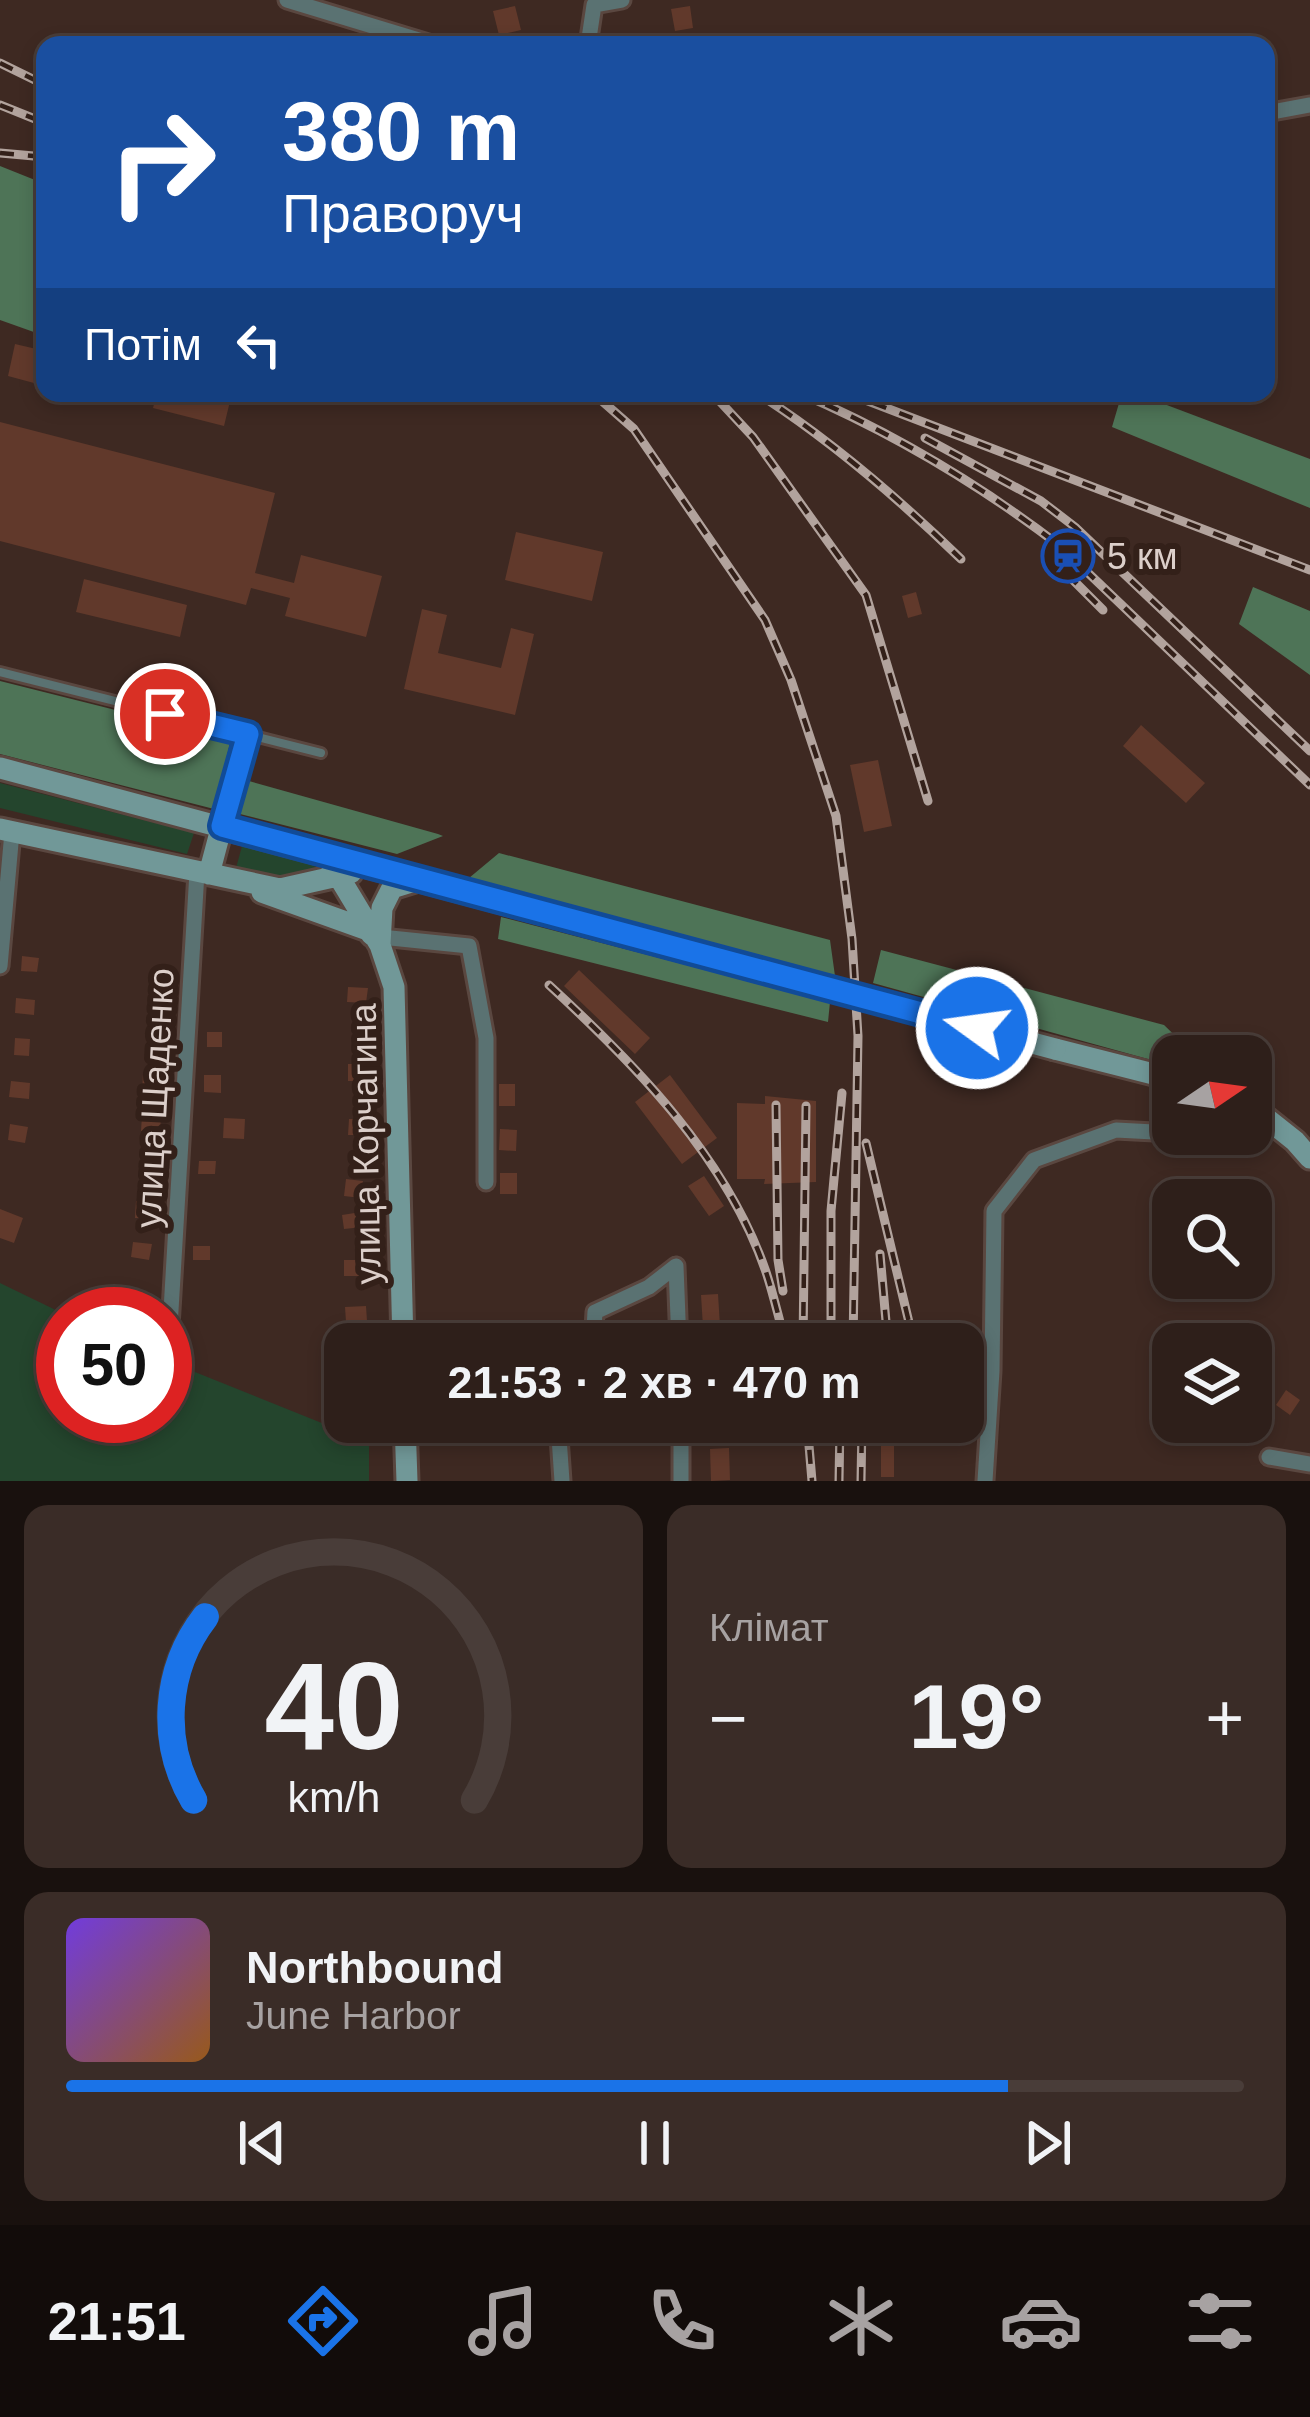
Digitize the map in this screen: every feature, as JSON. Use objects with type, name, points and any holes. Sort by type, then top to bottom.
[{"type":"main road","points":[[0,768],[1152,1074]]},
{"type":"main road","points":[[210,875],[222,826]]},
{"type":"main road","points":[[6,831],[280,889],[380,867]]},
{"type":"main road","name":"улица Корчагина","points":[[324,852],[381,941],[394,986],[402,1323]]},
{"type":"main road","points":[[210,875],[368,930],[381,941]]},
{"type":"main road","points":[[381,941],[382,908],[392,888],[423,879]]},
{"type":"main road","points":[[1272,1125],[1310,1158]]},
{"type":"main road","points":[[405,1443],[406,1481]]},
{"type":"street","points":[[287,0],[406,36]]},
{"type":"street","points":[[589,36],[593,3],[622,0]]},
{"type":"street","points":[[1275,111],[1310,105]]},
{"type":"street","points":[[0,966],[6,831]]},
{"type":"street","name":"улица Щаденко","points":[[174,1287],[210,875]]},
{"type":"street","points":[[381,941],[469,946],[485,1038],[485,1182]]},
{"type":"street","points":[[985,1481],[994,1211],[1034,1160],[1116,1130],[1152,1131]]},
{"type":"street","points":[[594,1323],[595,1312],[649,1287],[676,1266],[678,1323]]},
{"type":"street","points":[[559,1443],[562,1481]]},
{"type":"street","points":[[681,1443],[681,1481]]},
{"type":"street","points":[[1269,1457],[1310,1464]]},
{"type":"lane","points":[[0,672],[320,753]]},
{"type":"lane","points":[[222,826],[248,734]]},
{"type":"green space","points":[[0,166],[36,180],[36,333],[0,320]]},
{"type":"green space","points":[[1119,402],[1159,402],[1310,459],[1310,508],[1112,427]]},
{"type":"green space","points":[[1253,587],[1310,611],[1310,675],[1239,624]]},
{"type":"green space","points":[[0,681],[231,739],[214,809],[0,754]]},
{"type":"green space","points":[[249,781],[443,836],[397,854],[240,814]]},
{"type":"green space","points":[[0,783],[194,833],[187,854],[0,808]]},
{"type":"green space","points":[[242,846],[313,863],[319,873],[271,876],[236,868]]},
{"type":"green space","points":[[499,853],[830,940],[835,976],[469,878]]},
{"type":"green space","points":[[501,917],[830,1002],[828,1022],[498,939]]},
{"type":"green space","points":[[881,950],[1164,1025],[1174,1035],[1152,1035],[1152,1060],[873,983]]},
{"type":"green space","points":[[0,1283],[36,1300],[36,1443],[192,1443],[192,1371],[324,1424],[324,1443],[369,1443],[369,1481],[0,1481]]},
{"type":"building","points":[[515,6],[521,30],[499,35],[493,11]]},
{"type":"building","points":[[690,6],[693,28],[675,31],[671,9]]},
{"type":"building","points":[[15,344],[36,349],[36,384],[8,376]]},
{"type":"building","points":[[155,402],[230,402],[224,426],[153,408]]},
{"type":"building","points":[[0,422],[275,493],[255,573],[294,583],[301,555],[382,576],[366,637],[285,616],[290,598],[251,588],[246,605],[0,541]]},
{"type":"building","points":[[516,532],[603,552],[592,601],[505,580]]},
{"type":"building","points":[[84,579],[187,605],[180,637],[76,612]]},
{"type":"building","points":[[916,592],[922,614],[908,618],[902,596]]},
{"type":"building","points":[[422,609],[447,615],[438,653],[501,668],[511,628],[534,634],[515,715],[404,689]]},
{"type":"building","points":[[1141,725],[1205,783],[1186,803],[1123,746]]},
{"type":"building","points":[[878,760],[892,826],[864,832],[850,765]]},
{"type":"building","points":[[22,956],[39,958],[37,972],[21,971]]},
{"type":"building","points":[[579,970],[650,1038],[635,1054],[564,986]]},
{"type":"building","points":[[348,987],[368,988],[366,1003],[347,1002]]},
{"type":"building","points":[[154,992],[169,994],[167,1009],[151,1007]]},
{"type":"building","points":[[16,998],[35,1000],[34,1015],[15,1013]]},
{"type":"building","points":[[207,1032],[222,1032],[222,1047],[207,1047]]},
{"type":"building","points":[[149,1033],[165,1034],[164,1049],[148,1048]]},
{"type":"building","points":[[15,1038],[30,1039],[29,1056],[14,1055]]},
{"type":"building","points":[[348,1064],[365,1064],[365,1081],[348,1081]]},
{"type":"building","points":[[143,1074],[162,1075],[161,1093],[142,1092]]},
{"type":"building","points":[[204,1075],[221,1075],[221,1093],[204,1092]]},
{"type":"building","points":[[670,1075],[717,1138],[682,1164],[635,1102]]},
{"type":"building","points":[[11,1081],[30,1083],[29,1099],[9,1097]]},
{"type":"building","points":[[499,1084],[515,1084],[515,1106],[499,1106]]},
{"type":"building","points":[[765,1096],[816,1101],[816,1182],[764,1184],[765,1179],[737,1179],[737,1103],[765,1104]]},
{"type":"building","points":[[142,1115],[161,1117],[160,1132],[141,1131]]},
{"type":"building","points":[[224,1118],[245,1119],[244,1139],[223,1138]]},
{"type":"building","points":[[349,1119],[365,1119],[364,1135],[348,1135]]},
{"type":"building","points":[[10,1124],[28,1127],[25,1143],[8,1140]]},
{"type":"building","points":[[500,1129],[517,1130],[516,1151],[499,1150]]},
{"type":"building","points":[[141,1160],[158,1161],[157,1175],[140,1173]]},
{"type":"building","points":[[199,1161],[216,1161],[215,1174],[198,1174]]},
{"type":"building","points":[[500,1173],[517,1173],[517,1194],[500,1194]]},
{"type":"building","points":[[704,1176],[724,1206],[709,1216],[688,1186]]},
{"type":"building","points":[[346,1179],[363,1181],[361,1198],[344,1196]]},
{"type":"building","points":[[136,1201],[155,1202],[154,1218],[135,1218]]},
{"type":"building","points":[[0,1209],[23,1218],[14,1243],[0,1238]]},
{"type":"building","points":[[361,1212],[363,1227],[344,1229],[342,1215]]},
{"type":"building","points":[[133,1242],[152,1244],[149,1260],[131,1257]]},
{"type":"building","points":[[193,1246],[210,1246],[210,1260],[193,1260]]},
{"type":"building","points":[[344,1260],[364,1260],[364,1276],[344,1276]]},
{"type":"building","points":[[718,1294],[720,1323],[703,1323],[701,1295]]},
{"type":"building","points":[[366,1306],[367,1321],[346,1322],[345,1307]]},
{"type":"building","points":[[1286,1390],[1300,1400],[1290,1415],[1276,1405]]},
{"type":"building","points":[[881,1444],[894,1444],[894,1477],[881,1477]]},
{"type":"building","points":[[729,1448],[730,1480],[711,1481],[710,1449]]},
{"type":"railway","points":[[0,63],[36,81]]},
{"type":"railway","points":[[0,105],[36,119]]},
{"type":"railway","points":[[0,153],[36,156]]},
{"type":"railway","points":[[603,402],[634,429],[765,620],[791,680],[836,816],[852,939],[858,1036],[853,1323]]},
{"type":"railway","points":[[720,402],[753,437],[866,595],[928,801]]},
{"type":"railway","points":[[770,402],[863,471],[961,559]]},
{"type":"railway","points":[[819,402],[935,461],[1060,546],[1310,785]]},
{"type":"railway","points":[[871,402],[1310,570]]},
{"type":"railway","points":[[925,438],[1041,501],[1075,527],[1310,751]]},
{"type":"railway","points":[[1067,574],[1103,610]]},
{"type":"railway","points":[[549,985],[646,1081],[703,1152],[749,1230],[780,1323]]},
{"type":"railway","points":[[831,1323],[831,1211],[842,1093]]},
{"type":"railway","points":[[776,1105],[778,1260],[783,1291]]},
{"type":"railway","points":[[803,1323],[806,1106]]},
{"type":"railway","points":[[866,1143],[909,1323]]},
{"type":"railway","points":[[880,1254],[886,1323]]},
{"type":"railway","points":[[809,1443],[812,1481]]},
{"type":"railway","points":[[839,1481],[840,1443]]},
{"type":"railway","points":[[861,1481],[862,1443]]},
{"type":"place","name":"5 км","points":[[1068,556]]},
{"type":"route","points":[[165,714],[248,734],[222,826],[977,1028]]}]
